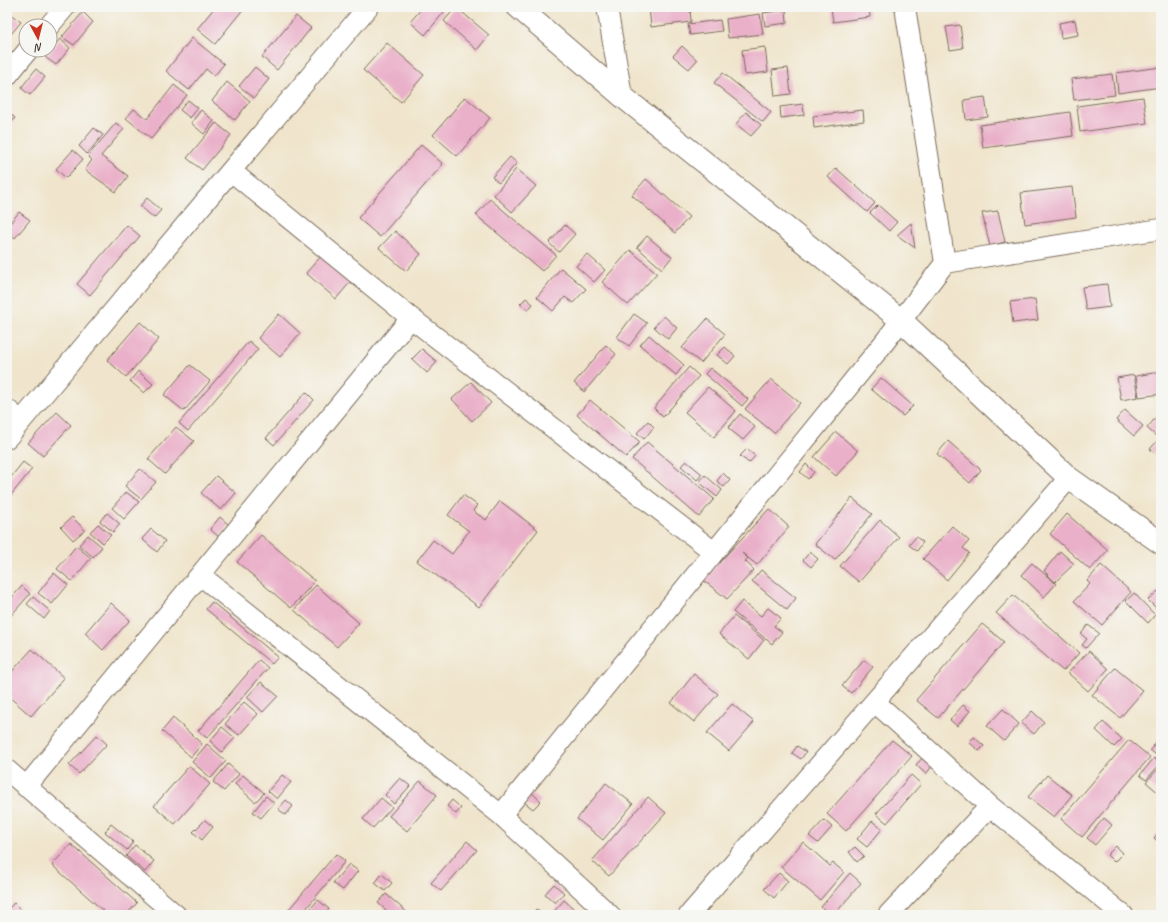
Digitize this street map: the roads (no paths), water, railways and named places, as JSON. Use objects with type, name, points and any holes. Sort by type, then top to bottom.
[{"type":"street","points":[[7,438],[14,415],[231,171],[368,7]]},
{"type":"street","points":[[518,7],[622,96],[902,321],[1069,478],[1161,543]]},
{"type":"street","points":[[607,7],[622,96]]},
{"type":"street","points":[[904,7],[946,263]]},
{"type":"street","points":[[7,76],[22,58]]},
{"type":"street","points":[[231,171],[411,318],[714,552]]},
{"type":"street","points":[[501,816],[902,321],[946,263],[1161,229]]},
{"type":"street","points":[[26,787],[411,318]]},
{"type":"street","points":[[689,915],[1069,478]]},
{"type":"street","points":[[200,575],[501,816],[610,915]]},
{"type":"street","points":[[875,702],[990,806],[1123,915]]},
{"type":"street","points":[[7,770],[176,915]]},
{"type":"street","points":[[888,915],[990,806]]}]
